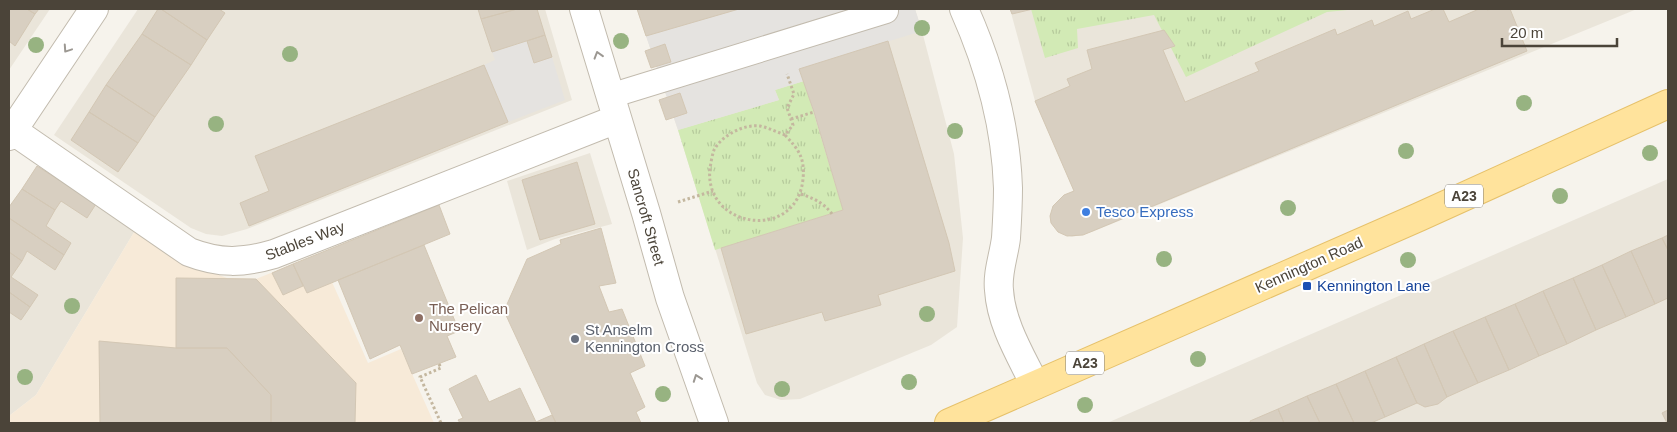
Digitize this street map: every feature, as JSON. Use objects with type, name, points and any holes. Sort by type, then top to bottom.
[{"type":"main road","name":"Kennington Road","points":[[949,423],[1419,217],[1668,104]]},
{"type":"street","points":[[11,133],[94,9]]},
{"type":"street","name":"Sancroft Street","points":[[584,9],[670,298],[714,423]]},
{"type":"street","points":[[964,9],[984,61],[997,109],[1007,174],[1006,238],[998,289],[1000,302],[1012,337],[1035,385]]},
{"type":"street","name":"Stables Way","points":[[11,133],[190,252],[218,260],[237,262],[255,260],[274,254],[614,107]]},
{"type":"lane","points":[[614,107],[777,45],[886,11]]},
{"type":"path","points":[[777,45],[794,94],[787,108],[793,125],[785,135]]},
{"type":"path","points":[[791,119],[814,112]]},
{"type":"path","points":[[760,126],[785,135],[798,149],[804,173],[801,194],[795,204],[785,213],[773,219],[756,221],[743,219],[729,213],[719,202],[713,191],[709,174],[714,149],[734,132],[748,127],[760,126]]},
{"type":"path","points":[[801,194],[815,199],[832,214]]},
{"type":"path","points":[[438,364],[441,368],[420,377],[441,423]]},
{"type":"shaded area","points":[[9,9],[50,9],[9,70]]},
{"type":"shaded area","points":[[138,9],[545,9],[572,100],[247,229],[222,236],[206,234],[191,228],[54,135]]},
{"type":"shaded area","points":[[637,9],[915,9],[954,154],[963,238],[957,327],[931,345],[800,399],[781,400],[765,395],[757,383],[678,130]]},
{"type":"shaded area","points":[[739,9],[915,9],[922,31],[799,69],[804,81],[775,90],[779,100],[678,130],[646,36]]},
{"type":"shaded area","points":[[1010,9],[1637,9],[1092,232],[1072,237],[1058,232],[1051,223],[1050,216],[1053,206],[1064,195],[1074,191],[1035,101]]},
{"type":"shaded area","points":[[527,41],[534,63],[552,57],[565,100],[508,122],[484,65],[495,60],[492,52]]},
{"type":"shaded area","points":[[590,153],[612,224],[555,239],[527,250],[507,181]]},
{"type":"shaded area","points":[[37,166],[136,229],[36,395],[9,416],[9,208]]},
{"type":"shaded area","points":[[1668,179],[1668,423],[1107,423]]},
{"type":"shaded area","points":[[136,229],[180,260],[227,278],[256,279],[293,264],[307,293],[332,282],[368,363],[401,349],[434,423],[9,423],[9,416],[36,395]]},
{"type":"green space","points":[[1031,9],[1358,9],[1327,12],[1186,77],[1154,15],[1077,29],[1078,48],[1045,58]]},
{"type":"green space","points":[[804,81],[843,210],[715,250],[678,130],[779,100],[775,90]]},
{"type":"building","points":[[9,9],[27,9],[35,14],[15,46],[9,41]]},
{"type":"building","points":[[27,9],[39,9],[35,14]]},
{"type":"building","points":[[158,9],[161,9],[207,40],[191,65],[142,34]]},
{"type":"building","points":[[161,9],[219,9],[225,13],[207,40]]},
{"type":"building","points":[[478,9],[517,9],[481,19]]},
{"type":"building","points":[[517,9],[537,9],[545,35],[492,52],[481,19]]},
{"type":"building","points":[[637,9],[739,9],[646,36]]},
{"type":"building","points":[[1010,9],[1033,9],[1012,14]]},
{"type":"building","points":[[1435,9],[1443,9],[1449,22],[1479,9],[1510,9],[1527,51],[1083,235],[1067,236],[1058,232],[1051,223],[1050,216],[1053,206],[1064,195],[1074,191],[1035,101],[1070,86],[1067,79],[1092,69],[1087,50],[1164,30],[1175,46],[1163,50],[1185,102],[1259,71],[1255,63],[1335,29],[1337,35],[1372,20],[1374,26],[1408,11],[1411,19]]},
{"type":"building","points":[[142,34],[191,65],[155,117],[106,85]]},
{"type":"building","points":[[545,35],[552,57],[534,63],[527,41]]},
{"type":"building","points":[[888,41],[949,243],[955,271],[878,295],[881,305],[825,321],[822,312],[746,334],[721,248],[843,210],[814,112],[799,69]]},
{"type":"building","points":[[665,44],[671,62],[651,68],[645,51]]},
{"type":"building","points":[[484,65],[508,122],[249,226],[240,203],[269,191],[255,156]]},
{"type":"building","points":[[106,85],[155,117],[138,143],[89,112]]},
{"type":"building","points":[[680,93],[687,113],[666,120],[659,100]]},
{"type":"building","points":[[89,112],[138,143],[118,172],[71,140]]},
{"type":"building","points":[[577,162],[595,224],[540,240],[522,180]]},
{"type":"building","points":[[37,166],[96,204],[87,218],[61,201],[55,210],[22,189]]},
{"type":"building","points":[[22,189],[55,210],[46,226],[71,243],[64,255],[9,218],[9,207]]},
{"type":"building","points":[[439,205],[450,234],[307,293],[293,264]]},
{"type":"building","points":[[9,218],[64,255],[55,270],[27,251],[22,261],[9,252]]},
{"type":"building","name":"St Anselm Kennington Cross","points":[[601,228],[616,283],[599,286],[609,312],[622,309],[645,366],[630,373],[645,407],[636,412],[641,423],[556,423],[504,311],[527,259],[561,244],[560,240]]},
{"type":"building","points":[[1668,235],[1668,250],[1662,238]]},
{"type":"building","points":[[1662,238],[1668,250],[1668,298],[1655,304],[1631,251]]},
{"type":"building","points":[[424,245],[459,331],[447,336],[456,357],[412,374],[400,345],[370,359],[338,280]]},
{"type":"building","points":[[1631,251],[1655,304],[1626,317],[1602,265]]},
{"type":"building","points":[[9,252],[22,261],[11,277],[38,295],[30,307],[9,292]]},
{"type":"building","points":[[293,264],[303,286],[283,295],[272,273]]},
{"type":"building","points":[[1602,265],[1626,317],[1596,330],[1573,278]]},
{"type":"building","points":[[176,278],[256,279],[356,383],[355,423],[271,423],[271,395],[227,348],[176,348]]},
{"type":"building","points":[[1573,278],[1596,330],[1567,344],[1543,291]]},
{"type":"building","points":[[1543,291],[1567,344],[1539,356],[1515,304]]},
{"type":"building","points":[[9,292],[30,307],[21,320],[9,312]]},
{"type":"building","points":[[1515,304],[1539,356],[1509,370],[1485,317]]},
{"type":"building","points":[[1485,317],[1509,370],[1478,383],[1453,331]]},
{"type":"building","points":[[1453,331],[1478,383],[1447,397],[1424,344]]},
{"type":"building","points":[[99,341],[176,348],[227,348],[271,395],[271,423],[100,423]]},
{"type":"building","points":[[1424,344],[1447,397],[1438,404],[1425,407],[1417,403],[1396,357]]},
{"type":"building","points":[[1396,357],[1417,403],[1385,417],[1365,371]]},
{"type":"building","points":[[1365,371],[1385,417],[1371,423],[1354,423],[1336,384]]},
{"type":"building","points":[[476,375],[489,402],[520,388],[536,422],[552,415],[556,423],[460,423],[458,420],[463,418],[449,389]]},
{"type":"building","points":[[1336,384],[1354,423],[1320,423],[1307,396]]},
{"type":"building","points":[[1307,396],[1320,423],[1284,423],[1278,409]]},
{"type":"building","points":[[1278,409],[1284,423],[1251,423],[1250,421]]},
{"type":"building","points":[[1668,410],[1668,423],[1667,423],[1662,413]]},
{"type":"place","name":"Tesco Express","points":[[1086,212]]},
{"type":"place","name":"Kennington Lane","points":[[1307,286]]},
{"type":"place","name":"The Pelican Nursery","points":[[419,318]]},
{"type":"place","name":"St Anselm Kennington Cross","points":[[575,339]]}]
